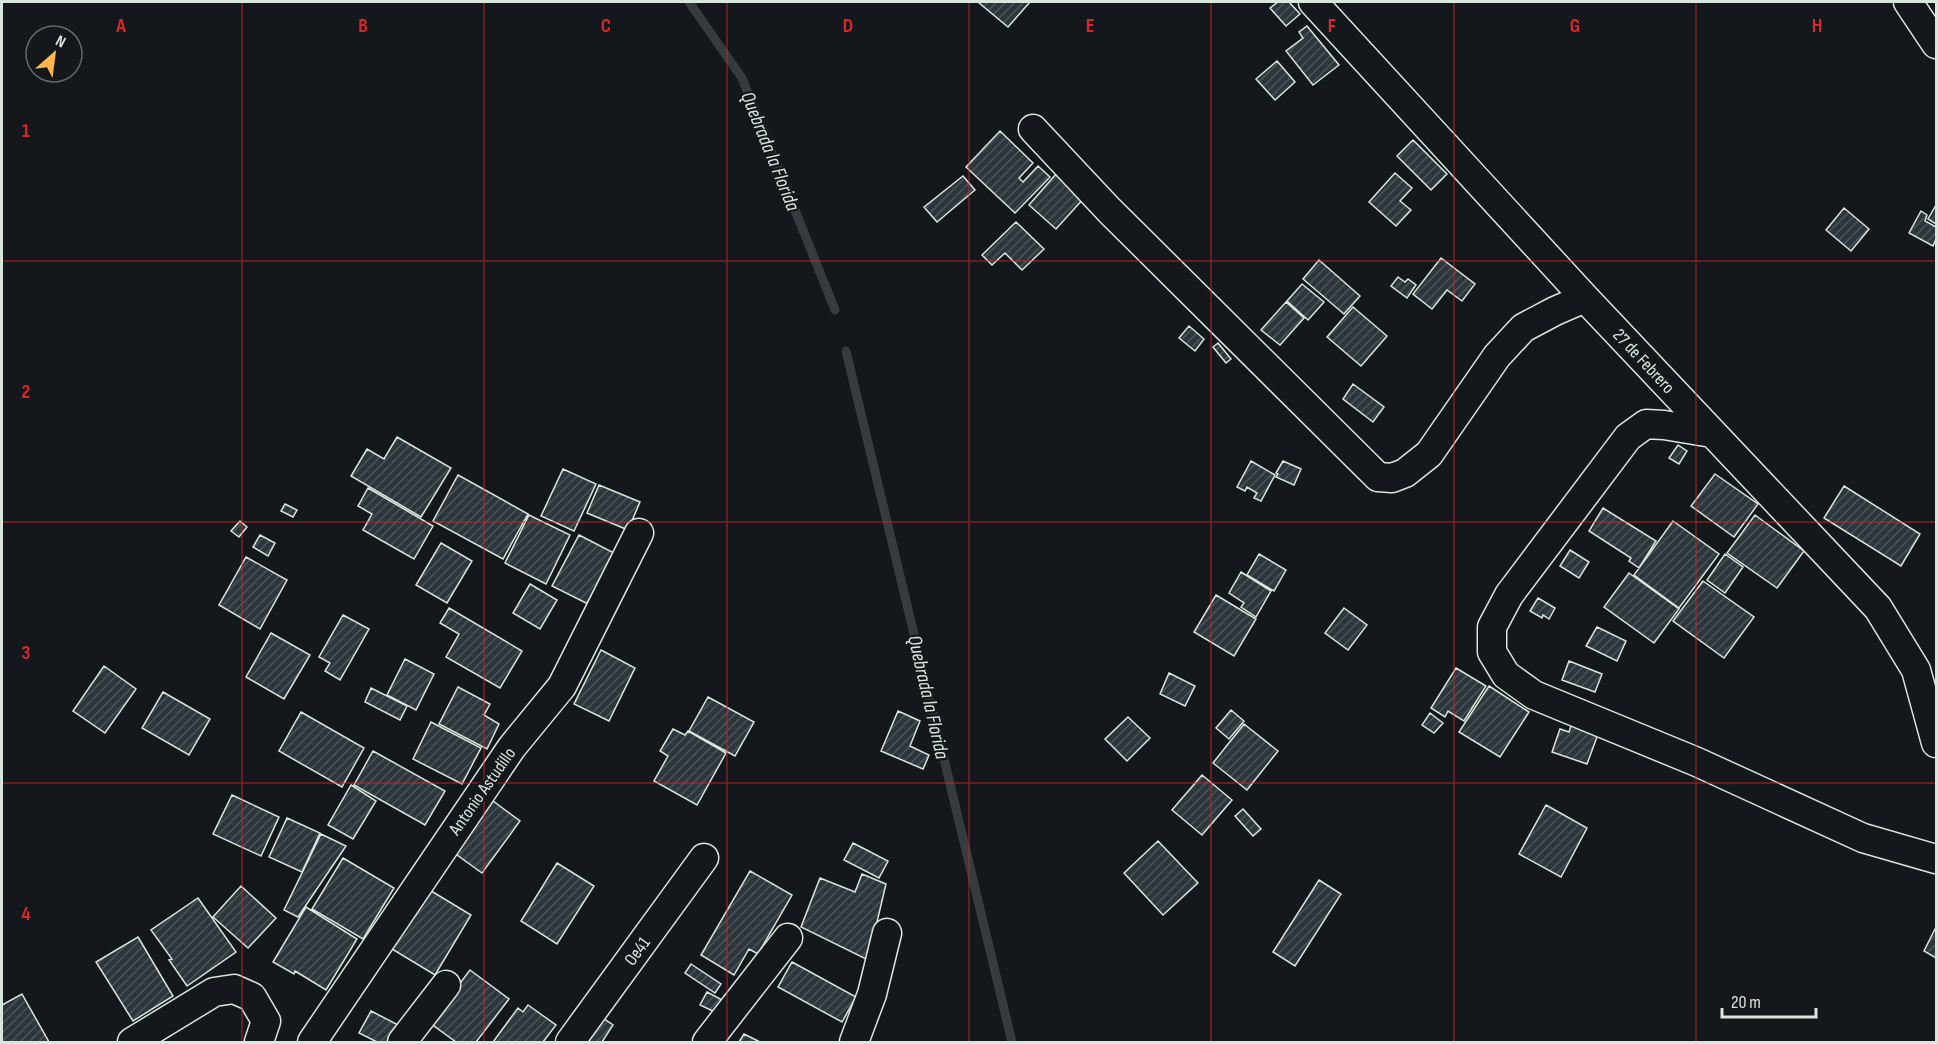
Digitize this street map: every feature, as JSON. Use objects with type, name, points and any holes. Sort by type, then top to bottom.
[{"type":"street","name":"27 de Febrero","points":[[1313,2],[1585,298],[1878,608],[1916,670],[1936,743]]},
{"type":"street","points":[[1908,2],[1936,44]]},
{"type":"street","points":[[1033,129],[1109,210],[1378,477],[1399,476],[1429,454],[1497,356],[1523,328],[1585,298]]},
{"type":"street","points":[[1712,433],[1664,424],[1646,424],[1628,436],[1509,595],[1492,627],[1492,652],[1506,675],[1534,695],[1697,762],[1863,838],[1936,858]]},
{"type":"street","name":"Antonio Astudillo","points":[[312,1042],[512,747],[562,686],[639,533]]},
{"type":"street","name":"Oe41","points":[[570,1042],[704,858]]},
{"type":"street","points":[[854,1042],[872,994],[887,933]]},
{"type":"street","points":[[707,1042],[788,938]]},
{"type":"street","points":[[402,1042],[446,985]]},
{"type":"street","points":[[132,1042],[214,992],[234,989],[252,998],[266,1021],[259,1042]]},
{"type":"building","points":[[978,2],[1030,2],[1008,27]]},
{"type":"building","points":[[1278,2],[1289,2],[1300,14],[1286,26],[1270,8]]},
{"type":"building","points":[[1307,26],[1339,65],[1313,85],[1286,51],[1303,38],[1299,32]]},
{"type":"building","points":[[1277,61],[1295,82],[1275,100],[1256,79]]},
{"type":"building","points":[[1000,131],[1033,163],[1019,178],[1023,182],[1038,166],[1050,177],[1015,213],[966,167]]},
{"type":"building","points":[[1413,140],[1447,174],[1431,190],[1397,156]]},
{"type":"building","points":[[1395,173],[1412,188],[1400,201],[1411,210],[1396,226],[1369,202]]},
{"type":"building","points":[[1056,174],[1084,198],[1056,229],[1029,205]]},
{"type":"building","points":[[963,176],[975,190],[937,222],[924,207]]},
{"type":"building","points":[[1936,205],[1936,224],[1928,219]]},
{"type":"building","points":[[1844,208],[1869,229],[1851,251],[1826,230]]},
{"type":"building","points":[[1921,211],[1927,215],[1925,221],[1936,227],[1936,239],[1933,246],[1909,233]]},
{"type":"building","points":[[1016,222],[1044,249],[1022,270],[1005,253],[992,265],[982,255]]},
{"type":"building","points":[[1441,258],[1475,284],[1462,301],[1447,290],[1432,309],[1413,294]]},
{"type":"building","points":[[1319,260],[1360,296],[1344,314],[1303,279]]},
{"type":"building","points":[[1398,277],[1405,282],[1408,279],[1416,285],[1407,298],[1391,286]]},
{"type":"building","points":[[1302,284],[1324,302],[1308,320],[1287,301]]},
{"type":"building","points":[[1286,302],[1304,318],[1280,345],[1261,330]]},
{"type":"building","points":[[1353,307],[1387,336],[1361,366],[1327,337]]},
{"type":"building","points":[[1189,326],[1204,339],[1195,351],[1179,338]]},
{"type":"building","points":[[1218,343],[1231,359],[1226,363],[1213,347]]},
{"type":"building","points":[[1353,384],[1384,407],[1373,422],[1343,399]]},
{"type":"building","points":[[397,437],[451,468],[421,517],[351,476],[367,449],[384,459]]},
{"type":"building","points":[[1678,445],[1687,451],[1679,464],[1669,458]]},
{"type":"building","points":[[1251,461],[1275,475],[1261,501],[1254,498],[1257,493],[1247,487],[1245,491],[1237,487]]},
{"type":"building","points":[[1283,461],[1301,469],[1294,485],[1276,477]]},
{"type":"building","points":[[563,469],[596,484],[574,531],[541,516]]},
{"type":"building","points":[[1715,474],[1758,504],[1734,537],[1691,506]]},
{"type":"building","points":[[458,475],[528,514],[503,559],[433,521]]},
{"type":"building","points":[[599,485],[640,502],[628,530],[587,513]]},
{"type":"building","points":[[1844,486],[1920,534],[1901,566],[1824,518]]},
{"type":"building","points":[[368,488],[433,526],[414,559],[363,530],[372,514],[358,506]]},
{"type":"building","points":[[285,504],[297,510],[293,517],[281,511]]},
{"type":"building","points":[[1603,508],[1656,541],[1639,568],[1629,561],[1631,558],[1589,531]]},
{"type":"building","points":[[529,515],[570,535],[546,584],[505,563]]},
{"type":"building","points":[[1755,515],[1804,551],[1777,588],[1727,553]]},
{"type":"building","points":[[240,521],[247,527],[239,537],[231,531]]},
{"type":"building","points":[[1673,521],[1719,554],[1679,608],[1634,575]]},
{"type":"building","points":[[260,535],[275,543],[268,556],[253,547]]},
{"type":"building","points":[[579,535],[616,554],[590,605],[552,586]]},
{"type":"building","points":[[441,543],[472,561],[447,603],[416,585]]},
{"type":"building","points":[[1570,550],[1589,562],[1579,578],[1560,566]]},
{"type":"building","points":[[1259,554],[1286,570],[1274,591],[1247,575]]},
{"type":"building","points":[[1725,554],[1743,567],[1725,593],[1707,580]]},
{"type":"building","points":[[246,557],[287,580],[260,629],[219,605]]},
{"type":"building","points":[[1241,572],[1271,591],[1256,617],[1241,607],[1244,603],[1229,593]]},
{"type":"building","points":[[1629,573],[1679,609],[1654,643],[1604,607]]},
{"type":"building","points":[[1703,581],[1754,617],[1724,658],[1673,621]]},
{"type":"building","points":[[530,584],[557,600],[540,629],[513,613]]},
{"type":"building","points":[[1216,595],[1256,619],[1234,656],[1194,632]]},
{"type":"building","points":[[1538,598],[1555,608],[1549,619],[1530,611]]},
{"type":"building","points":[[449,608],[522,651],[500,688],[446,657],[459,634],[440,623]]},
{"type":"building","points":[[1344,608],[1367,625],[1348,650],[1325,633]]},
{"type":"building","points":[[343,615],[369,629],[340,680],[325,671],[330,663],[319,657]]},
{"type":"building","points":[[1597,627],[1626,641],[1617,661],[1586,646]]},
{"type":"building","points":[[271,633],[310,655],[284,699],[246,677]]},
{"type":"building","points":[[601,650],[635,668],[609,721],[574,704]]},
{"type":"building","points":[[405,659],[434,674],[416,710],[387,695]]},
{"type":"building","points":[[1569,661],[1602,674],[1595,692],[1562,680]]},
{"type":"building","points":[[104,666],[136,689],[105,733],[73,711]]},
{"type":"building","points":[[1456,668],[1486,686],[1464,721],[1448,711],[1445,717],[1431,708]]},
{"type":"building","points":[[1169,673],[1195,686],[1185,706],[1160,694]]},
{"type":"building","points":[[1489,686],[1529,712],[1500,757],[1459,732]]},
{"type":"building","points":[[458,687],[490,704],[484,715],[499,724],[487,749],[439,724]]},
{"type":"building","points":[[371,688],[407,706],[400,720],[365,702]]},
{"type":"building","points":[[163,692],[210,719],[189,755],[142,728]]},
{"type":"building","points":[[708,697],[754,722],[735,756],[689,731]]},
{"type":"building","points":[[1231,710],[1244,721],[1229,739],[1216,728]]},
{"type":"building","points":[[898,711],[920,721],[910,746],[929,755],[923,769],[881,751]]},
{"type":"building","points":[[301,712],[364,748],[342,787],[279,751]]},
{"type":"building","points":[[1430,713],[1443,723],[1434,733],[1422,725]]},
{"type":"building","points":[[1128,717],[1150,738],[1127,761],[1105,739]]},
{"type":"building","points":[[1574,717],[1601,726],[1587,764],[1552,752],[1560,729],[1569,732]]},
{"type":"building","points":[[431,722],[481,748],[462,784],[413,759]]},
{"type":"building","points":[[1244,724],[1278,751],[1247,790],[1213,763]]},
{"type":"building","points":[[673,729],[685,735],[688,731],[726,753],[697,805],[654,781],[668,756],[660,751]]},
{"type":"building","points":[[373,751],[445,791],[425,825],[354,785]]},
{"type":"building","points":[[1202,775],[1232,800],[1202,835],[1172,810]]},
{"type":"building","points":[[351,785],[376,801],[353,839],[328,825]]},
{"type":"building","points":[[481,792],[520,821],[482,873],[442,844]]},
{"type":"building","points":[[232,795],[279,817],[261,856],[213,834]]},
{"type":"building","points":[[1546,805],[1587,828],[1561,877],[1519,854]]},
{"type":"building","points":[[1243,809],[1261,829],[1253,836],[1235,816]]},
{"type":"building","points":[[287,818],[320,833],[302,872],[269,857]]},
{"type":"building","points":[[321,834],[346,846],[298,917],[284,910]]},
{"type":"building","points":[[1158,841],[1198,883],[1163,915],[1124,873]]},
{"type":"building","points":[[853,843],[888,861],[879,878],[844,860]]},
{"type":"building","points":[[343,858],[394,888],[363,939],[312,909]]},
{"type":"building","points":[[557,863],[594,886],[557,944],[521,921]]},
{"type":"building","points":[[750,871],[792,895],[758,954],[749,949],[734,975],[701,955]]},
{"type":"building","points":[[862,874],[886,884],[868,960],[801,927],[820,878],[855,892]]},
{"type":"building","points":[[1319,880],[1341,894],[1295,966],[1273,952]]},
{"type":"building","points":[[241,886],[276,918],[248,948],[213,917]]},
{"type":"building","points":[[423,886],[471,915],[435,975],[387,946]]},
{"type":"building","points":[[198,898],[236,952],[187,986],[169,960],[172,959],[151,930]]},
{"type":"building","points":[[306,907],[357,939],[326,990],[295,971],[294,974],[273,962]]},
{"type":"building","points":[[1936,927],[1936,958],[1924,951]]},
{"type":"building","points":[[138,937],[173,996],[133,1021],[96,962]]},
{"type":"building","points":[[792,962],[856,997],[842,1022],[778,987]]},
{"type":"building","points":[[691,964],[721,984],[715,993],[685,973]]},
{"type":"building","points":[[470,970],[509,999],[476,1042],[456,1042],[430,1023]]},
{"type":"building","points":[[707,992],[724,1001],[717,1013],[700,1005]]},
{"type":"building","points":[[22,994],[49,1042],[2,1042],[2,1005]]},
{"type":"building","points":[[528,1005],[556,1025],[543,1042],[493,1042],[518,1008],[523,1012]]},
{"type":"building","points":[[371,1011],[404,1028],[397,1042],[377,1042],[359,1033]]},
{"type":"building","points":[[597,1014],[613,1025],[602,1042],[581,1042]]},
{"type":"building","points":[[744,1034],[760,1042],[739,1042]]},
{"type":"waterway","name":"Quebrada la Florida","points":[[689,2],[742,78],[835,310]]},
{"type":"waterway","name":"Quebrada la Florida","points":[[846,351],[1012,1042]]}]
